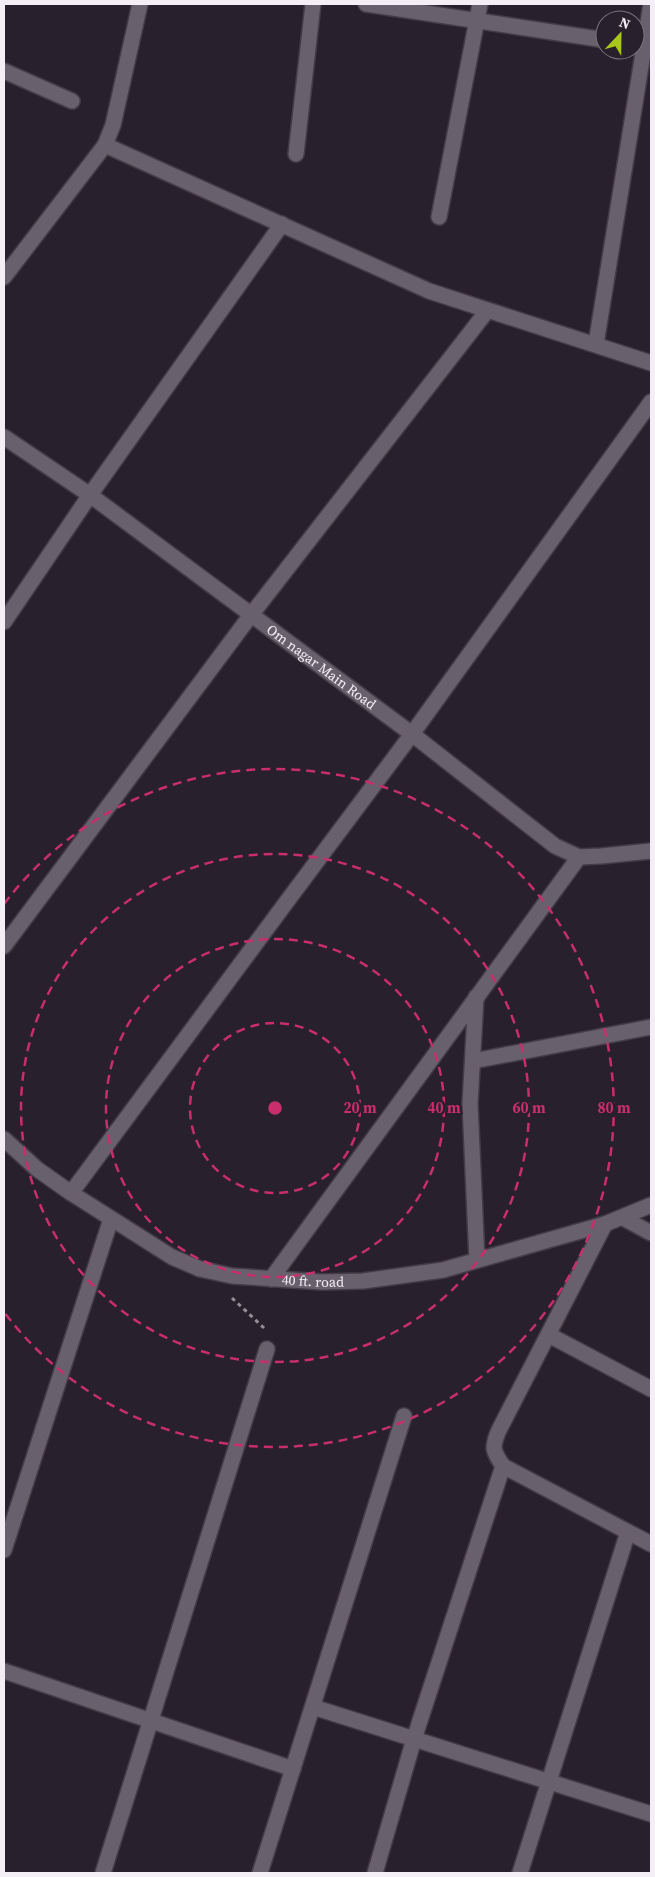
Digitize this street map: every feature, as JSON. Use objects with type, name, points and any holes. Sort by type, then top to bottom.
[{"type":"street","points":[[4,277],[105,145],[113,125],[140,4]]},
{"type":"street","points":[[296,154],[313,4]]},
{"type":"street","points":[[366,4],[595,39]]},
{"type":"street","points":[[439,217],[480,4]]},
{"type":"street","points":[[645,36],[651,4]]},
{"type":"street","points":[[596,344],[641,60]]},
{"type":"street","points":[[4,71],[72,101]]},
{"type":"street","points":[[105,145],[429,291],[651,363]]},
{"type":"street","points":[[4,622],[90,495],[282,224]]},
{"type":"street","points":[[4,946],[251,614],[487,311]]},
{"type":"street","points":[[71,1193],[412,734],[651,402]]},
{"type":"street","name":"Om nagar Main Road","points":[[4,436],[90,495],[251,614],[412,734],[555,846],[578,857],[651,851]]},
{"type":"street","points":[[271,1279],[578,857]]},
{"type":"street","points":[[476,997],[470,1104],[477,1260]]},
{"type":"street","points":[[473,1060],[651,1027]]},
{"type":"street","name":"40 ft. road","points":[[4,1139],[37,1169],[71,1193],[172,1257],[200,1269],[232,1276],[322,1282],[363,1281],[443,1270],[605,1224],[651,1206]]},
{"type":"street","points":[[623,1218],[651,1233]]},
{"type":"street","points":[[4,1550],[110,1219]]},
{"type":"street","points":[[605,1224],[493,1443],[494,1453],[503,1466],[651,1544]]},
{"type":"street","points":[[549,1335],[651,1389]]},
{"type":"street","points":[[103,1873],[266,1349]]},
{"type":"street","points":[[260,1873],[404,1416]]},
{"type":"street","points":[[375,1873],[414,1739],[503,1466]]},
{"type":"street","points":[[520,1873],[628,1532]]},
{"type":"street","points":[[4,1670],[292,1769]]},
{"type":"street","points":[[313,1707],[651,1814]]},
{"type":"path","points":[[229,1296],[264,1329],[268,1339],[266,1349]]}]
